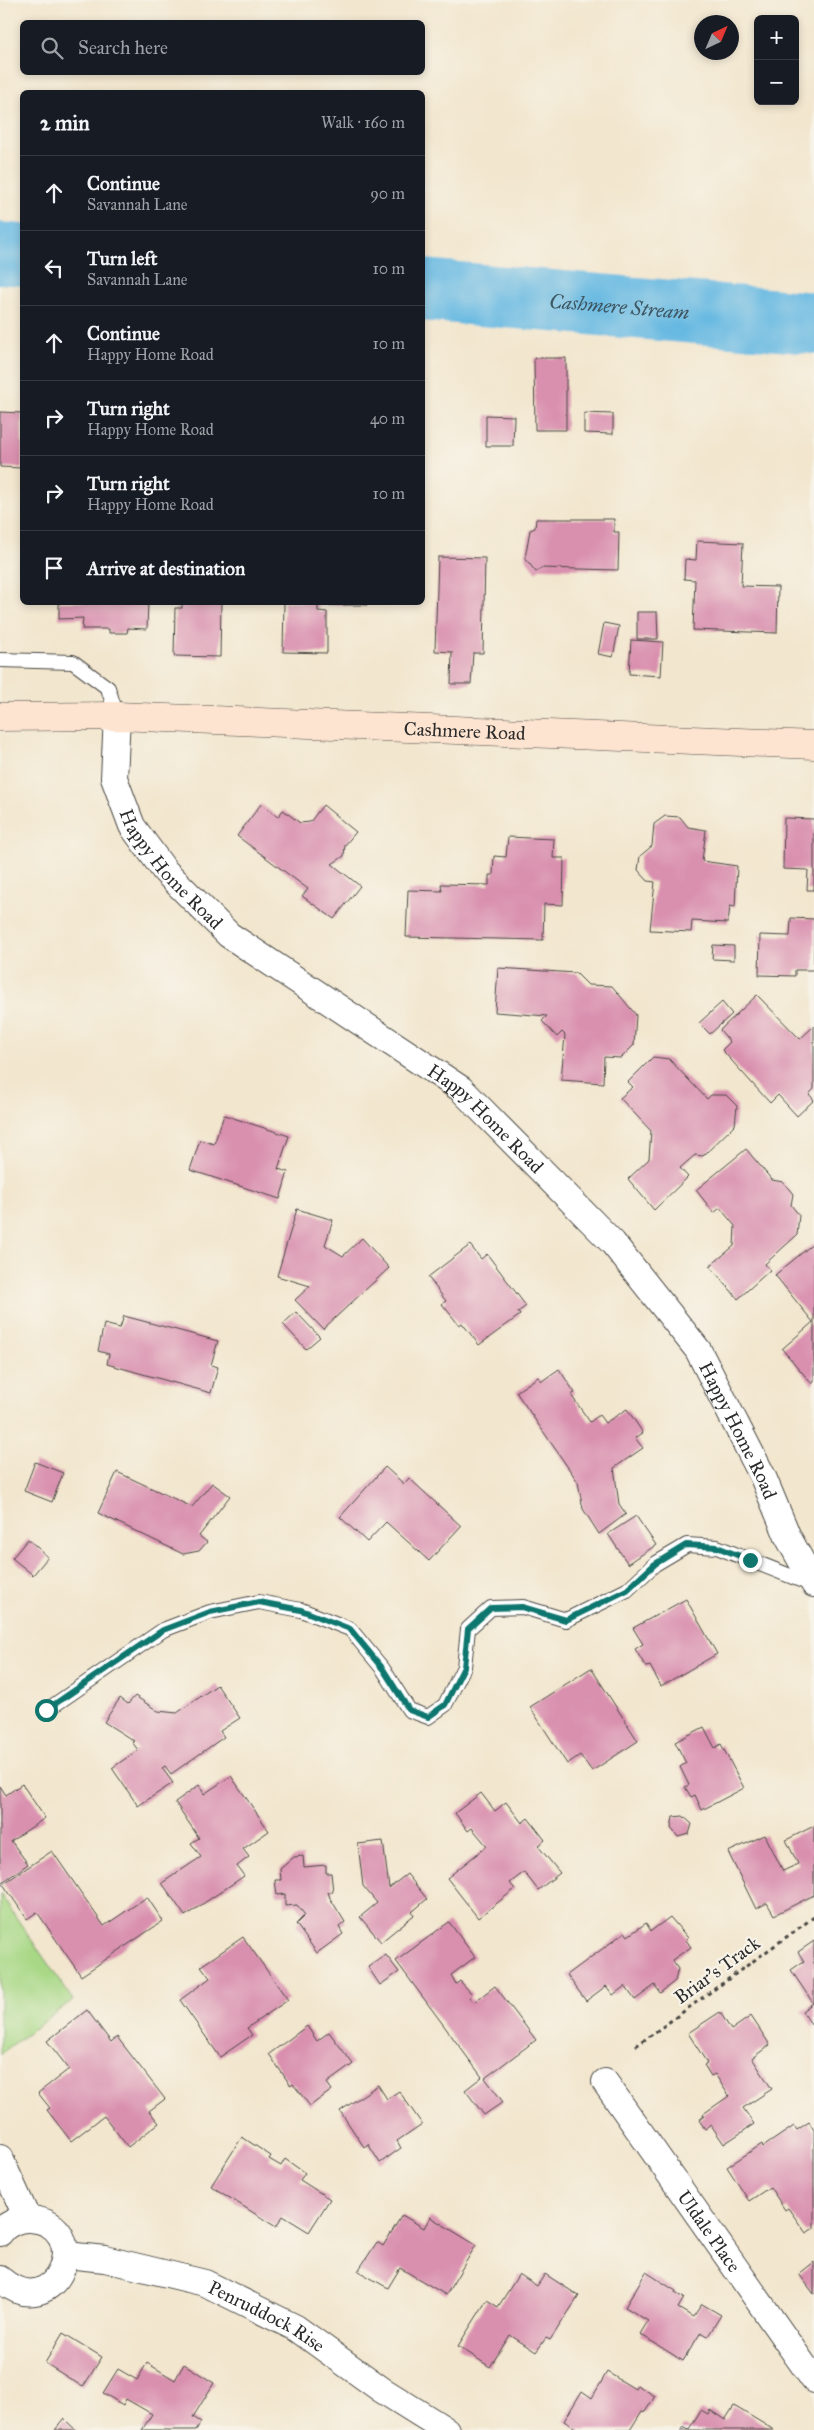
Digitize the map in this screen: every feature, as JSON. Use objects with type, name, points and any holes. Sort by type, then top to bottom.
[{"type":"street","name":"Cashmere Road","points":[[0,717],[116,716],[814,745]]},
{"type":"street","name":"Happy Home Road","points":[[116,716],[114,778],[132,826],[165,871],[229,934],[461,1089],[613,1244],[698,1350],[763,1476],[788,1537],[814,1585]]},
{"type":"street","name":"Uldale Place","points":[[605,2082],[814,2380]]},
{"type":"street","points":[[0,2158],[27,2218]]},
{"type":"street","points":[[0,2233],[14,2221],[27,2218],[44,2222],[57,2232],[62,2239],[66,2255],[63,2268],[57,2279],[47,2287],[35,2292],[22,2292],[10,2287],[0,2278]]},
{"type":"street","name":"Penruddock Rise","points":[[66,2255],[105,2259],[204,2283],[296,2328],[382,2390],[446,2430]]},
{"type":"lane","points":[[0,660],[73,662],[108,688],[116,716]]},
{"type":"lane","name":"Happy Home Road","points":[[46,1710],[163,1630],[210,1612],[259,1602],[301,1610],[350,1629],[383,1669],[409,1710],[428,1717],[445,1705],[464,1667],[468,1629],[491,1608],[522,1607],[566,1620],[627,1590],[655,1564],[686,1545],[717,1547],[814,1585]]},
{"type":"path","name":"Briar's Track","points":[[636,2046],[814,1916]]},
{"type":"green space","points":[[0,1894],[73,2000],[0,2054]]},
{"type":"building","points":[[534,358],[566,358],[566,430],[535,430]]},
{"type":"building","points":[[0,412],[20,413],[20,468],[0,467]]},
{"type":"building","points":[[584,413],[613,414],[613,434],[584,433]]},
{"type":"building","points":[[486,415],[514,416],[513,446],[486,446]]},
{"type":"building","points":[[536,519],[614,519],[614,532],[619,532],[618,570],[541,568],[536,572],[525,558],[530,530],[535,528]]},
{"type":"building","points":[[697,541],[743,543],[741,586],[778,587],[777,633],[693,630],[695,580],[684,579],[685,559],[696,560]]},
{"type":"building","points":[[438,557],[485,558],[483,653],[473,653],[471,684],[451,684],[452,652],[435,651]]},
{"type":"building","points":[[59,605],[148,605],[147,629],[128,628],[127,633],[109,633],[109,629],[82,629],[83,618],[59,619]]},
{"type":"building","points":[[182,605],[221,605],[220,657],[174,656],[175,608],[182,608]]},
{"type":"building","points":[[284,605],[318,605],[318,611],[327,612],[327,653],[283,652]]},
{"type":"building","points":[[637,612],[657,612],[658,639],[637,639]]},
{"type":"building","points":[[604,623],[619,626],[613,657],[598,654]]},
{"type":"building","points":[[631,640],[663,642],[661,676],[629,674]]},
{"type":"building","points":[[261,804],[278,817],[283,810],[300,823],[310,822],[323,805],[356,832],[345,845],[344,856],[332,864],[360,886],[334,919],[302,896],[308,889],[237,836]]},
{"type":"building","points":[[665,816],[680,817],[688,827],[706,830],[702,861],[737,866],[735,907],[730,906],[728,923],[692,921],[691,932],[650,930],[655,882],[648,881],[638,870],[640,856],[652,846],[654,824]]},
{"type":"building","points":[[784,818],[814,819],[814,890],[807,890],[808,870],[783,869]]},
{"type":"building","points":[[508,837],[554,839],[553,858],[564,858],[563,905],[544,904],[543,940],[406,937],[408,890],[442,891],[441,884],[489,885],[489,875],[493,875],[494,856],[506,857]]},
{"type":"building","points":[[791,918],[814,919],[814,970],[795,970],[795,976],[759,975],[760,935],[790,936]]},
{"type":"building","points":[[713,945],[734,946],[734,960],[712,959]]},
{"type":"building","points":[[498,968],[576,973],[588,985],[612,986],[636,1015],[634,1045],[621,1058],[604,1057],[603,1083],[561,1080],[565,1035],[562,1032],[557,1037],[542,1021],[547,1016],[495,1012]]},
{"type":"building","points":[[757,995],[800,1039],[814,1026],[814,1089],[809,1094],[814,1100],[797,1116],[778,1095],[770,1103],[722,1050],[730,1042],[720,1030]]},
{"type":"building","points":[[722,1002],[732,1014],[710,1034],[699,1023]]},
{"type":"building","points":[[653,1057],[669,1059],[707,1099],[711,1095],[726,1095],[737,1106],[735,1125],[703,1156],[695,1155],[680,1168],[688,1177],[654,1210],[628,1179],[649,1159],[651,1131],[620,1098],[633,1087],[628,1082]]},
{"type":"building","points":[[224,1115],[289,1136],[278,1169],[288,1172],[280,1199],[190,1170],[200,1140],[214,1144]]},
{"type":"building","points":[[746,1149],[772,1180],[783,1182],[793,1194],[791,1205],[799,1215],[797,1235],[765,1264],[770,1270],[738,1299],[710,1266],[734,1246],[735,1226],[720,1208],[714,1213],[696,1190]]},
{"type":"building","points":[[297,1209],[333,1220],[325,1245],[343,1256],[362,1238],[389,1268],[323,1329],[295,1300],[310,1286],[277,1276]]},
{"type":"building","points":[[814,1243],[814,1382],[812,1384],[782,1349],[813,1322],[775,1275]]},
{"type":"building","points":[[470,1245],[481,1259],[487,1254],[526,1306],[518,1312],[520,1315],[479,1345],[462,1323],[459,1325],[442,1304],[446,1301],[428,1277]]},
{"type":"building","points":[[296,1312],[320,1337],[306,1349],[283,1324]]},
{"type":"building","points":[[124,1316],[218,1341],[211,1365],[218,1367],[211,1393],[107,1364],[109,1354],[98,1351],[104,1324],[120,1328]]},
{"type":"building","points":[[559,1369],[575,1393],[571,1395],[590,1422],[599,1415],[605,1423],[627,1409],[643,1433],[635,1438],[643,1448],[614,1468],[619,1504],[626,1514],[599,1534],[583,1509],[578,1482],[516,1392],[538,1377],[542,1381]]},
{"type":"building","points":[[35,1462],[63,1473],[52,1502],[24,1491]]},
{"type":"building","points":[[385,1467],[404,1484],[409,1478],[461,1526],[429,1561],[386,1522],[367,1542],[340,1517]]},
{"type":"building","points":[[117,1472],[192,1507],[212,1483],[230,1496],[199,1536],[207,1542],[199,1551],[183,1554],[98,1513]]},
{"type":"building","points":[[636,1516],[656,1545],[628,1564],[608,1534]]},
{"type":"building","points":[[28,1539],[48,1557],[33,1575],[12,1558]]},
{"type":"building","points":[[686,1599],[717,1654],[661,1686],[650,1666],[646,1667],[635,1649],[643,1644],[633,1628]]},
{"type":"building","points":[[591,1668],[638,1741],[592,1771],[580,1755],[567,1764],[530,1707]]},
{"type":"building","points":[[217,1685],[240,1718],[220,1731],[224,1737],[171,1774],[165,1766],[162,1768],[173,1783],[138,1806],[112,1768],[138,1750],[132,1742],[134,1741],[104,1722],[120,1698],[128,1704],[135,1696],[158,1711],[177,1713]]},
{"type":"building","points":[[704,1727],[715,1748],[721,1744],[744,1788],[702,1810],[695,1795],[691,1797],[685,1787],[689,1785],[680,1767],[686,1763],[675,1742]]},
{"type":"building","points":[[231,1776],[269,1831],[243,1849],[249,1857],[237,1866],[244,1876],[185,1916],[162,1883],[201,1857],[191,1843],[199,1838],[175,1802],[199,1785],[204,1794]]},
{"type":"building","points":[[22,1784],[45,1818],[11,1841],[28,1864],[0,1884],[0,1786],[6,1795]]},
{"type":"building","points":[[481,1793],[495,1811],[506,1802],[522,1823],[528,1818],[545,1840],[538,1846],[560,1873],[538,1890],[524,1872],[510,1883],[515,1889],[478,1918],[447,1878],[487,1846],[472,1828],[468,1831],[455,1813]]},
{"type":"building","points":[[683,1816],[692,1824],[689,1834],[678,1837],[671,1828],[673,1817]]},
{"type":"building","points":[[814,1826],[814,1895],[774,1915],[767,1903],[756,1909],[728,1852],[765,1835],[783,1871],[798,1864],[786,1840]]},
{"type":"building","points":[[383,1841],[389,1888],[407,1874],[427,1899],[412,1912],[414,1915],[381,1942],[360,1917],[377,1903],[363,1886],[358,1844]]},
{"type":"building","points":[[52,1851],[104,1926],[147,1897],[163,1921],[81,1976],[37,1912],[27,1919],[3,1884]]},
{"type":"building","points":[[303,1856],[304,1867],[326,1865],[326,1873],[331,1873],[333,1892],[328,1892],[330,1898],[345,1922],[339,1927],[343,1934],[317,1953],[296,1924],[305,1915],[297,1905],[285,1906],[285,1894],[277,1895],[275,1880],[281,1880],[280,1869],[294,1857]]},
{"type":"building","points":[[670,1917],[688,1938],[686,1940],[691,1947],[672,1960],[678,1969],[675,1981],[660,1993],[655,1985],[635,2000],[625,1986],[613,1995],[606,1986],[586,2001],[567,1975],[625,1932],[628,1936],[646,1923],[651,1931]]},
{"type":"building","points":[[449,1922],[475,1957],[451,1975],[456,1984],[460,1981],[472,1994],[469,1998],[474,2002],[495,1986],[536,2040],[485,2078],[503,2102],[484,2115],[465,2090],[482,2077],[396,1961]]},
{"type":"building","points":[[243,1937],[288,2000],[247,2028],[252,2035],[220,2057],[180,2000],[210,1978],[201,1966]]},
{"type":"building","points":[[814,1941],[814,2028],[802,2011],[813,2003],[791,1970],[804,1961],[798,1952]]},
{"type":"building","points":[[386,1955],[399,1972],[380,1985],[368,1967]]},
{"type":"building","points":[[87,2010],[111,2042],[117,2037],[165,2099],[149,2111],[159,2123],[128,2147],[104,2116],[71,2141],[47,2110],[50,2108],[38,2093],[69,2069],[47,2041]]},
{"type":"building","points":[[720,2012],[731,2030],[751,2016],[770,2045],[752,2058],[772,2089],[743,2108],[754,2124],[724,2144],[711,2125],[705,2129],[699,2120],[704,2116],[703,2114],[729,2096],[715,2074],[711,2076],[704,2065],[707,2063],[688,2033]]},
{"type":"building","points":[[307,2026],[317,2041],[329,2032],[353,2064],[327,2083],[332,2090],[310,2106],[293,2084],[291,2086],[269,2054]]},
{"type":"building","points":[[378,2085],[387,2099],[399,2091],[422,2124],[397,2141],[401,2148],[380,2163],[368,2144],[364,2147],[340,2111]]},
{"type":"building","points":[[809,2122],[814,2130],[814,2228],[806,2233],[788,2208],[785,2210],[770,2187],[749,2201],[727,2167],[762,2144],[763,2147],[794,2126],[797,2130]]},
{"type":"building","points":[[242,2137],[271,2156],[269,2159],[281,2166],[285,2159],[305,2173],[300,2180],[330,2199],[309,2232],[283,2216],[276,2227],[211,2186]]},
{"type":"building","points":[[402,2215],[424,2228],[430,2217],[476,2245],[446,2295],[400,2268],[388,2288],[358,2271],[377,2242],[383,2246]]},
{"type":"building","points":[[814,2262],[814,2294],[799,2274]]},
{"type":"building","points":[[646,2272],[684,2298],[678,2308],[693,2317],[702,2304],[721,2315],[708,2336],[701,2332],[683,2361],[640,2334],[648,2321],[625,2307]]},
{"type":"building","points":[[519,2274],[537,2286],[545,2274],[579,2296],[550,2340],[546,2338],[536,2352],[510,2335],[490,2367],[458,2346],[487,2300],[498,2307]]},
{"type":"building","points":[[63,2333],[102,2357],[83,2387],[45,2363]]},
{"type":"building","points":[[147,2363],[175,2380],[184,2364],[214,2383],[193,2417],[201,2422],[196,2430],[142,2430],[152,2414],[126,2399],[123,2405],[103,2393],[118,2369],[137,2380]]},
{"type":"building","points":[[607,2372],[635,2389],[637,2385],[655,2396],[645,2412],[642,2411],[630,2430],[579,2430],[564,2421],[582,2391],[592,2398]]},
{"type":"building","points":[[734,2406],[774,2430],[681,2430],[683,2426],[689,2429],[701,2410],[708,2414],[710,2410],[725,2420]]},
{"type":"building","points":[[64,2419],[76,2430],[55,2430]]},
{"type":"waterway","name":"Cashmere Stream","points":[[0,253],[20,255]]},
{"type":"waterway","name":"Cashmere Stream","points":[[425,290],[814,323]]},
{"type":"route","points":[[46,1710],[163,1630],[210,1612],[259,1602],[301,1610],[350,1629],[383,1669],[409,1710],[428,1717],[445,1705],[464,1667],[468,1629],[491,1608],[522,1607],[566,1620],[627,1590],[655,1564],[686,1545],[717,1547],[750,1560]]}]
